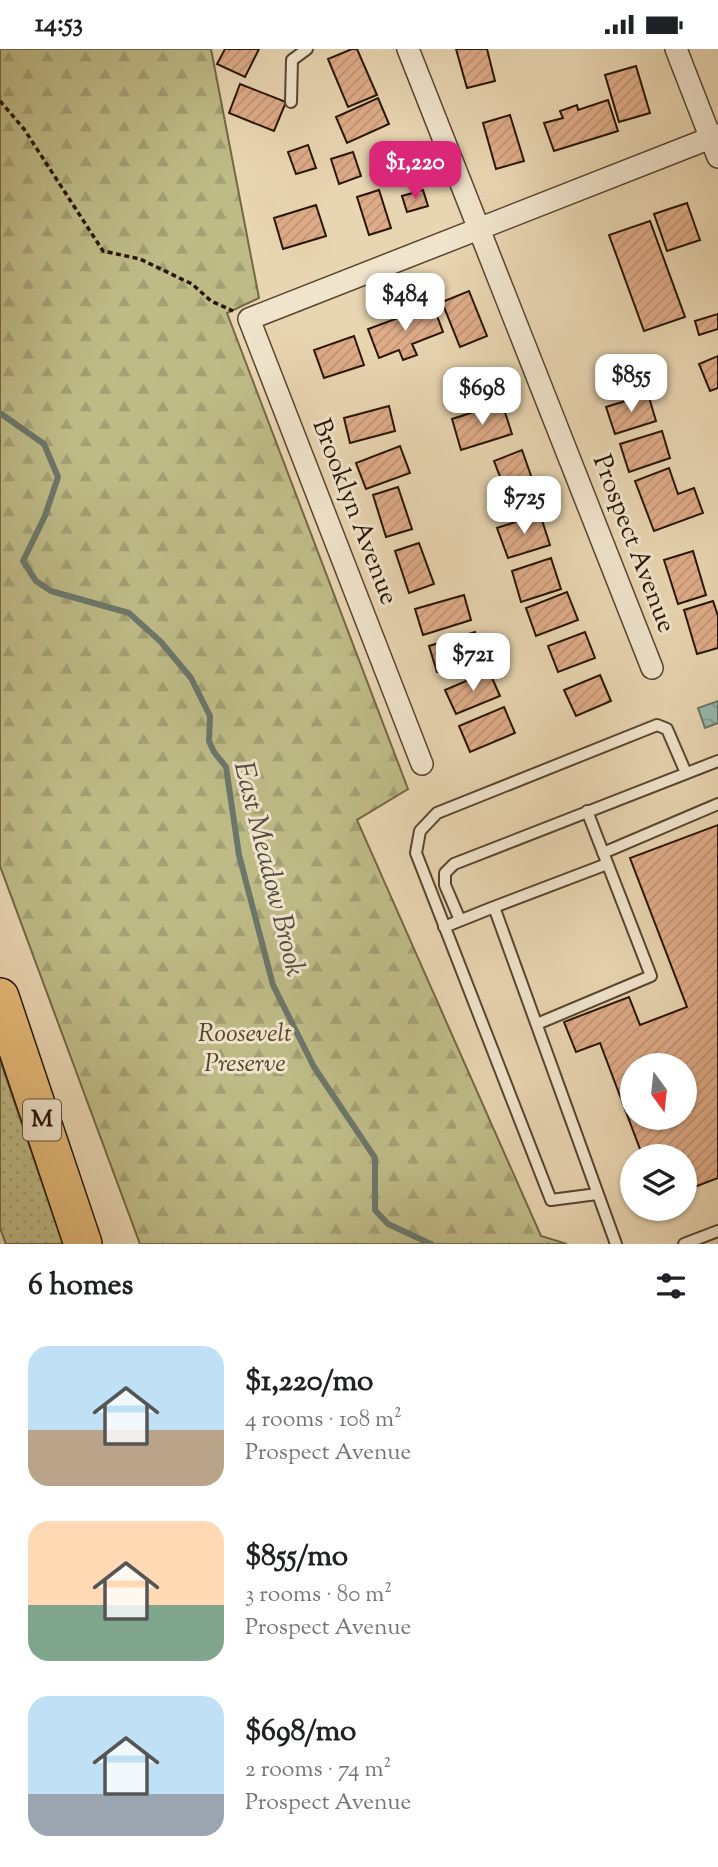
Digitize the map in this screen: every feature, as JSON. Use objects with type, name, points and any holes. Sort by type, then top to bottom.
[{"type":"highway","name":"M","points":[[0,997],[83,1244]]},
{"type":"street","name":"Prospect Avenue","points":[[408,49],[652,668]]},
{"type":"street","points":[[249,319],[479,229],[716,143],[676,49]]},
{"type":"street","name":"Brooklyn Avenue","points":[[249,319],[422,764]]},
{"type":"lane","points":[[291,102],[292,60],[307,49]]},
{"type":"lane","points":[[597,1194],[551,1200],[416,853],[419,831],[437,813],[657,725],[667,729],[686,773]]},
{"type":"lane","points":[[460,921],[445,885],[445,873],[454,863],[718,761]]},
{"type":"lane","points":[[444,927],[605,859],[718,804]]},
{"type":"lane","points":[[537,1024],[651,976],[587,811]]},
{"type":"lane","points":[[494,907],[616,1244]]},
{"type":"lane","points":[[684,1244],[718,1231]]},
{"type":"path","points":[[0,101],[24,129],[103,251],[140,259],[192,284],[212,300],[249,319]]},
{"type":"green space","name":"Roosevelt Preserve","points":[[0,49],[211,49],[259,298],[227,313],[408,789],[357,820],[541,1236],[567,1244],[140,1244],[0,866]]},
{"type":"green space","points":[[0,1060],[63,1244],[6,1244],[0,1228]]},
{"type":"water","points":[[718,701],[718,723],[705,728],[698,708]]},
{"type":"building","points":[[225,49],[259,49],[245,77],[217,64]]},
{"type":"building","points":[[357,49],[377,95],[348,107],[328,59]]},
{"type":"building","points":[[456,49],[487,49],[495,81],[467,88]]},
{"type":"building","points":[[636,66],[650,113],[619,122],[605,75]]},
{"type":"building","points":[[240,84],[286,102],[274,131],[229,113]]},
{"type":"building","points":[[378,98],[389,124],[347,143],[336,117]]},
{"type":"building","points":[[608,100],[618,131],[554,151],[544,123],[563,118],[560,111],[577,105],[578,110]]},
{"type":"building","points":[[510,115],[524,161],[496,169],[483,123]]},
{"type":"building","points":[[308,145],[316,168],[296,174],[288,152]]},
{"type":"building","points":[[353,152],[361,176],[339,184],[331,159]]},
{"type":"building","points":[[379,190],[391,228],[369,235],[357,197]]},
{"type":"building","points":[[423,190],[428,206],[407,212],[402,196]]},
{"type":"building","points":[[687,203],[700,240],[667,251],[654,214]]},
{"type":"building","points":[[316,205],[326,236],[283,249],[274,218]]},
{"type":"building","points":[[650,221],[685,317],[644,331],[609,235]]},
{"type":"building","points":[[469,291],[487,336],[460,347],[442,302]]},
{"type":"building","points":[[433,305],[443,332],[412,344],[417,355],[403,360],[399,350],[379,358],[368,329]]},
{"type":"building","points":[[718,314],[718,329],[699,335],[695,321]]},
{"type":"building","points":[[354,336],[364,365],[324,378],[314,350]]},
{"type":"building","points":[[718,356],[718,388],[710,391],[699,364]]},
{"type":"building","points":[[489,370],[496,394],[473,400],[466,376]]},
{"type":"building","points":[[648,394],[656,421],[615,434],[606,407]]},
{"type":"building","points":[[502,403],[512,434],[461,450],[452,419]]},
{"type":"building","points":[[389,406],[395,431],[350,443],[344,418]]},
{"type":"building","points":[[662,431],[670,458],[629,472],[620,444]]},
{"type":"building","points":[[400,446],[410,473],[366,489],[356,463]]},
{"type":"building","points":[[522,450],[536,490],[509,500],[494,461]]},
{"type":"building","points":[[669,468],[678,494],[694,488],[703,513],[654,531],[635,481]]},
{"type":"building","points":[[398,487],[412,529],[386,537],[373,495]]},
{"type":"building","points":[[540,514],[550,545],[508,558],[497,528]]},
{"type":"building","points":[[419,543],[434,584],[409,593],[395,551]]},
{"type":"building","points":[[693,551],[706,595],[678,604],[664,560]]},
{"type":"building","points":[[551,558],[561,589],[521,602],[512,571]]},
{"type":"building","points":[[567,592],[578,620],[536,636],[526,608]]},
{"type":"building","points":[[464,595],[471,620],[423,635],[415,609]]},
{"type":"building","points":[[713,601],[718,616],[718,648],[697,654],[684,610]]},
{"type":"building","points":[[475,632],[483,658],[437,672],[429,646]]},
{"type":"building","points":[[585,632],[595,658],[558,672],[548,646]]},
{"type":"building","points":[[489,671],[500,696],[456,714],[445,690]]},
{"type":"building","points":[[600,675],[611,701],[576,716],[564,690]]},
{"type":"building","points":[[504,707],[515,733],[470,752],[459,726]]},
{"type":"building","points":[[718,825],[718,1178],[697,1186],[697,1144],[638,1144],[633,1131],[697,1130],[697,1053],[620,1053],[620,1096],[600,1043],[576,1052],[564,1022],[629,997],[640,1025],[687,1007],[630,858]]},
{"type":"waterway","name":"East Meadow Brook","points":[[0,413],[44,444],[58,477],[45,516],[23,561],[36,581],[51,591],[129,613],[161,642],[191,678],[210,716],[209,741],[226,767],[239,855],[273,985],[314,1067],[375,1158],[375,1210],[388,1224],[431,1244]]}]
